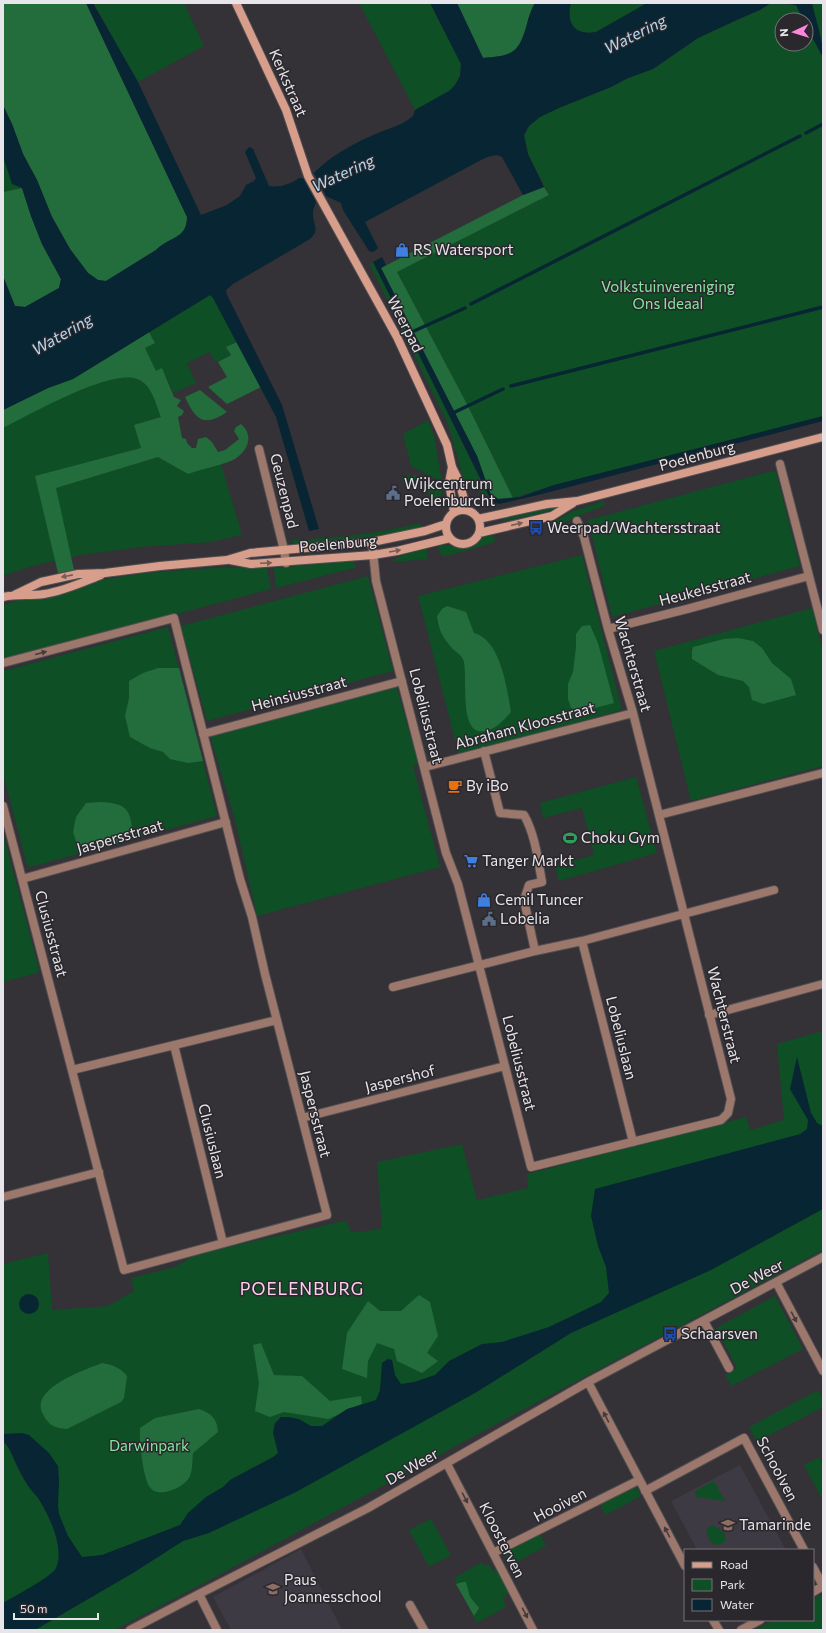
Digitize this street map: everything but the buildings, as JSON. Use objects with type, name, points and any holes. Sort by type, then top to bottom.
[{"type":"street","name":"Kerkstraat","points":[[236,3],[286,110],[308,176],[321,199]]},
{"type":"street","name":"Weerpad","points":[[321,199],[398,337],[447,446],[452,467],[459,481],[467,510]]},
{"type":"street","name":"Poelenburg","points":[[478,519],[547,504],[578,501],[823,437]]},
{"type":"street","name":"Geuzenpad","points":[[259,449],[286,562]]},
{"type":"street","points":[[780,464],[823,630]]},
{"type":"street","name":"Weerpad","points":[[452,467],[449,483],[454,512]]},
{"type":"street","name":"Poelenburg","points":[[479,533],[552,516],[578,501]]},
{"type":"street","points":[[467,510],[472,512],[478,519],[480,528],[479,533],[476,538],[466,544],[460,544],[450,538],[447,534],[446,524],[454,512],[467,510]]},
{"type":"street","name":"Wachterstraat","points":[[577,521],[584,537],[608,628],[633,713],[731,1099],[728,1113],[721,1120],[633,1142]]},
{"type":"street","name":"Poelenburg","points":[[14,595],[41,582],[78,574],[105,573],[227,560],[250,553],[372,542],[425,531],[446,524]]},
{"type":"street","name":"Poelenburg","points":[[227,560],[251,564],[373,555],[397,551],[450,538]]},
{"type":"street","name":"Lobeliusstraat","points":[[372,542],[376,582],[446,853],[458,884],[531,1167],[633,1142]]},
{"type":"street","name":"Poelenburg","points":[[3,597],[59,591],[105,573]]},
{"type":"street","name":"Heukelsstraat","points":[[608,628],[687,609],[809,576]]},
{"type":"street","name":"Jaspersstraat","points":[[3,663],[174,618],[203,734],[252,917],[327,1215],[222,1243]]},
{"type":"street","name":"Heinsiusstraat","points":[[203,734],[402,681]]},
{"type":"street","name":"Abraham Kloosstraat","points":[[424,767],[633,713]]},
{"type":"street","points":[[484,751],[500,813],[524,815],[528,822],[538,860],[542,882],[529,884],[524,900],[536,951]]},
{"type":"street","points":[[659,815],[823,773]]},
{"type":"street","name":"Clusiusstraat","points":[[3,806],[124,1270],[222,1243]]},
{"type":"street","name":"Jaspersstraat","points":[[22,879],[226,822]]},
{"type":"street","points":[[393,987],[582,941],[774,890]]},
{"type":"street","name":"Lobeliuslaan","points":[[582,941],[633,1142]]},
{"type":"street","points":[[709,1014],[823,984]]},
{"type":"street","points":[[72,1070],[277,1020]]},
{"type":"street","name":"Clusiuslaan","points":[[174,1045],[222,1243]]},
{"type":"street","name":"Jaspershof","points":[[302,1118],[505,1066]]},
{"type":"street","points":[[3,1197],[99,1172]]},
{"type":"street","name":"De Weer","points":[[130,1630],[368,1508],[588,1382],[823,1258]]},
{"type":"street","points":[[776,1282],[823,1371]]},
{"type":"street","points":[[704,1321],[729,1368]]},
{"type":"street","points":[[588,1382],[684,1564]]},
{"type":"street","name":"Schoolven","points":[[645,1491],[744,1438],[803,1549]]},
{"type":"street","name":"Kloosterven","points":[[447,1464],[533,1630]]},
{"type":"street","name":"Hooiven","points":[[493,1553],[639,1480]]},
{"type":"street","points":[[814,1569],[823,1586],[814,1591]]},
{"type":"street","points":[[199,1594],[217,1630]]},
{"type":"street","points":[[410,1605],[424,1630]]},
{"type":"street","points":[[714,1621],[719,1630]]},
{"type":"street","points":[[741,1630],[758,1621]]},
{"type":"shaded area","name":"Tamarinde","points":[[740,1465],[785,1549],[696,1549],[671,1501]]},
{"type":"shaded area","name":"Paus Joannesschool","points":[[301,1549],[342,1630],[231,1630],[213,1597]]},
{"type":"green space","points":[[3,3],[86,3],[187,217],[184,230],[181,234],[106,281],[98,280],[88,273],[70,249],[52,217],[37,180],[23,154],[12,124],[3,106]]},
{"type":"green space","points":[[93,3],[184,3],[204,46],[138,82]]},
{"type":"green space","points":[[359,3],[430,3],[461,64],[460,76],[455,85],[449,91],[415,110]]},
{"type":"green space","points":[[457,3],[535,3],[530,13],[524,34],[517,47],[508,54],[483,58]]},
{"type":"green space","points":[[571,3],[647,3],[596,32],[588,33],[577,30],[573,26],[570,17]]},
{"type":"green space","name":"Volkstuinvereniging Ons Ideaal","points":[[771,3],[795,5],[798,3],[823,3],[823,416],[554,485],[513,498],[468,406],[397,272],[549,195],[528,154],[524,135],[529,126],[540,117],[611,87],[628,78],[653,69],[698,38],[760,10]]},
{"type":"green space","points":[[3,156],[12,184],[22,188],[3,192]]},
{"type":"green space","points":[[544,187],[549,195],[397,272],[468,406],[513,498],[498,499],[490,493],[477,456],[381,268],[523,195]]},
{"type":"green space","points":[[22,188],[42,244],[61,279],[59,288],[25,307],[15,306],[3,276],[3,192]]},
{"type":"green space","points":[[373,262],[407,327],[488,496],[465,484],[448,424],[370,265]]},
{"type":"green space","points":[[210,295],[213,297],[237,342],[226,347],[231,354],[218,362],[215,362],[210,352],[187,363],[196,383],[173,393],[162,369],[156,371],[145,348],[155,343],[149,332]]},
{"type":"green space","points":[[149,332],[155,343],[145,348],[156,371],[162,368],[174,397],[181,400],[177,406],[184,411],[182,415],[178,417],[182,438],[186,439],[187,443],[192,448],[196,448],[198,439],[206,437],[212,442],[218,452],[225,450],[239,439],[234,431],[236,427],[241,424],[248,434],[247,445],[241,454],[231,461],[188,474],[158,457],[56,488],[74,570],[58,573],[35,476],[141,448],[134,425],[161,417],[155,400],[146,385],[137,379],[124,378],[89,387],[50,404],[3,428],[3,410],[48,388],[73,379]]},
{"type":"green space","points":[[237,342],[261,387],[227,404],[208,387],[227,377],[218,362],[231,355],[226,347]]},
{"type":"green space","points":[[134,345],[194,469],[221,464],[242,535],[211,542],[141,547],[80,555],[32,566],[3,576],[3,413]]},
{"type":"green space","points":[[200,390],[227,412],[212,420],[201,419],[197,416],[185,397]]},
{"type":"green space","points":[[428,420],[434,436],[442,482],[411,466],[403,434]]},
{"type":"green space","points":[[772,471],[776,472],[800,566],[612,617],[588,520]]},
{"type":"green space","points":[[415,475],[419,477],[423,475],[426,477],[423,484],[403,484],[402,477]]},
{"type":"green space","points":[[435,483],[444,490],[431,509],[428,490]]},
{"type":"green space","points":[[604,501],[604,506],[550,529],[548,523],[573,511]]},
{"type":"green space","points":[[555,506],[556,509],[546,512],[504,521],[503,517]]},
{"type":"green space","points":[[420,523],[421,527],[389,534],[328,543],[297,545],[290,540],[356,535]]},
{"type":"green space","points":[[493,533],[495,540],[493,543],[446,556],[443,556],[440,553],[438,545],[466,548],[475,545],[484,536]]},
{"type":"green space","points":[[427,548],[428,559],[392,562],[403,554]]},
{"type":"green space","points":[[582,555],[622,710],[459,755],[418,596]]},
{"type":"green space","points":[[337,562],[353,562],[357,566],[276,588],[274,568]]},
{"type":"green space","points":[[210,568],[267,568],[271,589],[3,660],[3,605],[55,594],[105,579],[147,573]]},
{"type":"green space","points":[[368,576],[393,671],[207,721],[181,626]]},
{"type":"green space","points":[[447,606],[466,612],[474,633],[483,637],[491,645],[501,666],[511,712],[500,724],[489,730],[476,730],[471,724],[467,714],[465,666],[463,659],[446,640],[440,629],[437,616],[442,609]]},
{"type":"green space","points":[[812,608],[823,652],[823,766],[691,801],[654,651]]},
{"type":"green space","points":[[590,625],[598,643],[614,703],[580,712],[571,708],[568,699],[568,684],[573,672],[576,634],[582,626]]},
{"type":"green space","points":[[168,627],[217,816],[30,867],[27,865],[3,774],[3,671]]},
{"type":"green space","points":[[738,638],[753,641],[762,648],[772,663],[791,679],[796,695],[763,704],[752,700],[749,687],[743,681],[718,675],[692,659],[693,647],[724,639]]},
{"type":"green space","points":[[158,668],[179,668],[203,761],[188,763],[170,759],[163,752],[150,748],[130,737],[125,716],[129,698],[129,681],[143,673]]},
{"type":"green space","points":[[396,685],[418,764],[413,766],[440,867],[257,916],[235,820],[210,735]]},
{"type":"green space","points":[[636,777],[657,853],[559,881],[555,866],[594,855],[582,808],[543,818],[540,803]]},
{"type":"green space","points":[[100,802],[118,804],[127,811],[130,816],[133,839],[80,853],[73,832],[76,817],[86,803]]},
{"type":"green space","points":[[3,833],[39,969],[38,973],[3,982]]},
{"type":"green space","name":"Darwinpark","points":[[823,1031],[823,1250],[114,1630],[3,1630],[3,1264],[48,1253],[52,1310],[108,1306],[134,1291],[131,1278],[175,1267],[197,1254],[344,1221],[347,1222],[351,1232],[382,1228],[377,1162],[462,1144],[477,1200],[528,1188],[527,1174],[746,1117],[750,1130],[784,1120],[777,1044]]},
{"type":"green space","points":[[419,1295],[430,1302],[438,1336],[427,1353],[438,1361],[422,1373],[397,1361],[394,1349],[377,1343],[368,1361],[367,1378],[342,1369],[347,1333],[368,1301],[380,1311],[401,1311]]},
{"type":"green space","points":[[775,1296],[803,1349],[731,1386],[725,1374],[737,1368],[716,1328]]},
{"type":"green space","points":[[261,1343],[274,1375],[302,1376],[330,1401],[361,1396],[362,1404],[328,1419],[284,1412],[270,1417],[255,1411],[259,1383],[253,1345]]},
{"type":"green space","points":[[102,1363],[122,1370],[127,1376],[124,1398],[121,1402],[67,1429],[56,1427],[51,1424],[44,1416],[41,1406],[43,1397],[50,1389],[60,1382],[83,1370]]},
{"type":"green space","points":[[818,1390],[823,1399],[823,1407],[757,1442],[749,1427]]},
{"type":"green space","points":[[199,1409],[213,1417],[218,1432],[193,1453],[191,1472],[186,1482],[170,1491],[158,1492],[153,1490],[149,1486],[143,1466],[140,1428],[155,1418]]},
{"type":"green space","points":[[819,1457],[823,1464],[823,1501],[804,1465]]},
{"type":"green space","points":[[631,1478],[641,1496],[606,1515],[596,1498]]},
{"type":"green space","points":[[714,1481],[725,1501],[696,1497],[695,1491]]},
{"type":"green space","points":[[431,1519],[451,1555],[429,1567],[409,1530]]},
{"type":"green space","points":[[712,1525],[717,1527],[725,1534],[725,1542],[718,1545],[710,1542],[706,1530]]},
{"type":"green space","points":[[537,1528],[546,1546],[511,1565],[501,1548]]},
{"type":"green space","points":[[482,1562],[484,1566],[489,1564],[493,1571],[498,1569],[510,1593],[503,1597],[506,1607],[477,1623],[454,1578]]},
{"type":"green space","points":[[466,1582],[470,1597],[479,1608],[474,1616],[456,1584]]},
{"type":"green space","points":[[823,1594],[823,1630],[755,1630],[772,1621],[814,1621],[814,1598]]},
{"type":"water","name":"Watering","points":[[86,3],[93,3],[138,82],[201,215],[227,205],[240,196],[246,185],[254,181],[256,178],[245,152],[249,147],[253,149],[269,186],[281,186],[289,184],[299,178],[303,178],[316,202],[313,216],[316,229],[310,239],[233,284],[226,290],[227,295],[282,405],[319,529],[309,531],[276,417],[213,298],[210,295],[73,379],[48,388],[3,410],[3,276],[15,306],[25,307],[59,288],[61,279],[42,244],[22,188],[12,184],[3,156],[3,105],[23,154],[37,180],[52,217],[70,249],[88,273],[98,280],[106,281],[156,250],[161,245],[181,233],[186,224],[187,217]]},
{"type":"water","name":"Watering","points":[[430,3],[457,3],[483,58],[508,54],[517,47],[524,34],[530,13],[535,3],[571,3],[570,17],[573,26],[577,30],[588,33],[596,32],[647,3],[771,3],[760,10],[698,38],[653,69],[628,78],[611,87],[540,117],[529,126],[524,135],[528,154],[544,187],[523,195],[502,157],[494,155],[481,160],[365,222],[378,248],[373,252],[369,251],[343,210],[341,203],[326,196],[314,173],[329,160],[346,149],[406,121],[413,116],[415,110],[449,91],[455,85],[460,76],[461,64]]},
{"type":"water","points":[[783,3],[812,3],[821,37],[823,58],[814,41],[814,12],[799,12],[796,5]]},
{"type":"water","points":[[382,257],[386,265],[381,268],[477,456],[490,493],[498,499],[520,497],[554,485],[823,416],[823,421],[538,495],[499,504],[492,502],[373,262]]},
{"type":"water","points":[[797,1057],[811,1113],[817,1123],[823,1126],[823,1209],[711,1270],[571,1333],[475,1393],[296,1492],[209,1533],[183,1541],[133,1573],[35,1630],[3,1630],[3,1603],[41,1581],[53,1572],[56,1568],[59,1551],[47,1513],[38,1497],[30,1489],[23,1477],[10,1450],[3,1441],[3,1434],[22,1433],[29,1435],[49,1453],[58,1466],[59,1514],[68,1536],[82,1557],[102,1555],[180,1525],[188,1513],[206,1497],[223,1487],[230,1480],[278,1453],[273,1433],[275,1423],[281,1417],[299,1419],[311,1426],[322,1426],[347,1409],[376,1400],[380,1390],[382,1363],[388,1359],[392,1360],[395,1375],[401,1384],[414,1382],[435,1375],[449,1361],[482,1344],[502,1342],[549,1327],[601,1302],[609,1293],[606,1267],[598,1246],[591,1216],[595,1189],[800,1134],[807,1129],[808,1120],[790,1089]]},
{"type":"water","points":[[29,1294],[36,1297],[39,1304],[36,1311],[29,1314],[22,1311],[19,1304],[22,1297]]},
{"type":"waterway","points":[[806,133],[823,124]]},
{"type":"waterway","points":[[471,304],[800,136]]},
{"type":"waterway","points":[[511,386],[823,307]]},
{"type":"waterway","points":[[414,331],[465,308]]},
{"type":"waterway","points":[[455,412],[503,389]]},
{"type":"place","name":"RS Watersport","points":[[402,250]]},
{"type":"place","name":"Wijkcentrum Poelenburcht","points":[[393,493]]},
{"type":"place","name":"Weerpad/Wachtersstraat","points":[[536,528]]},
{"type":"place","name":"By iBo","points":[[455,786]]},
{"type":"place","name":"Choku Gym","points":[[570,838]]},
{"type":"place","name":"Tanger Markt","points":[[471,861]]},
{"type":"place","name":"Cemil Tuncer","points":[[484,900]]},
{"type":"place","name":"Lobelia","points":[[489,919]]},
{"type":"place","name":"Schaarsven","points":[[670,1334]]},
{"type":"place","name":"Tamarinde","points":[[728,1525]]},
{"type":"place","name":"Paus Joannesschool","points":[[273,1589]]},
{"type":"district","name":"POELENBURG","points":[[302,1289]]}]
